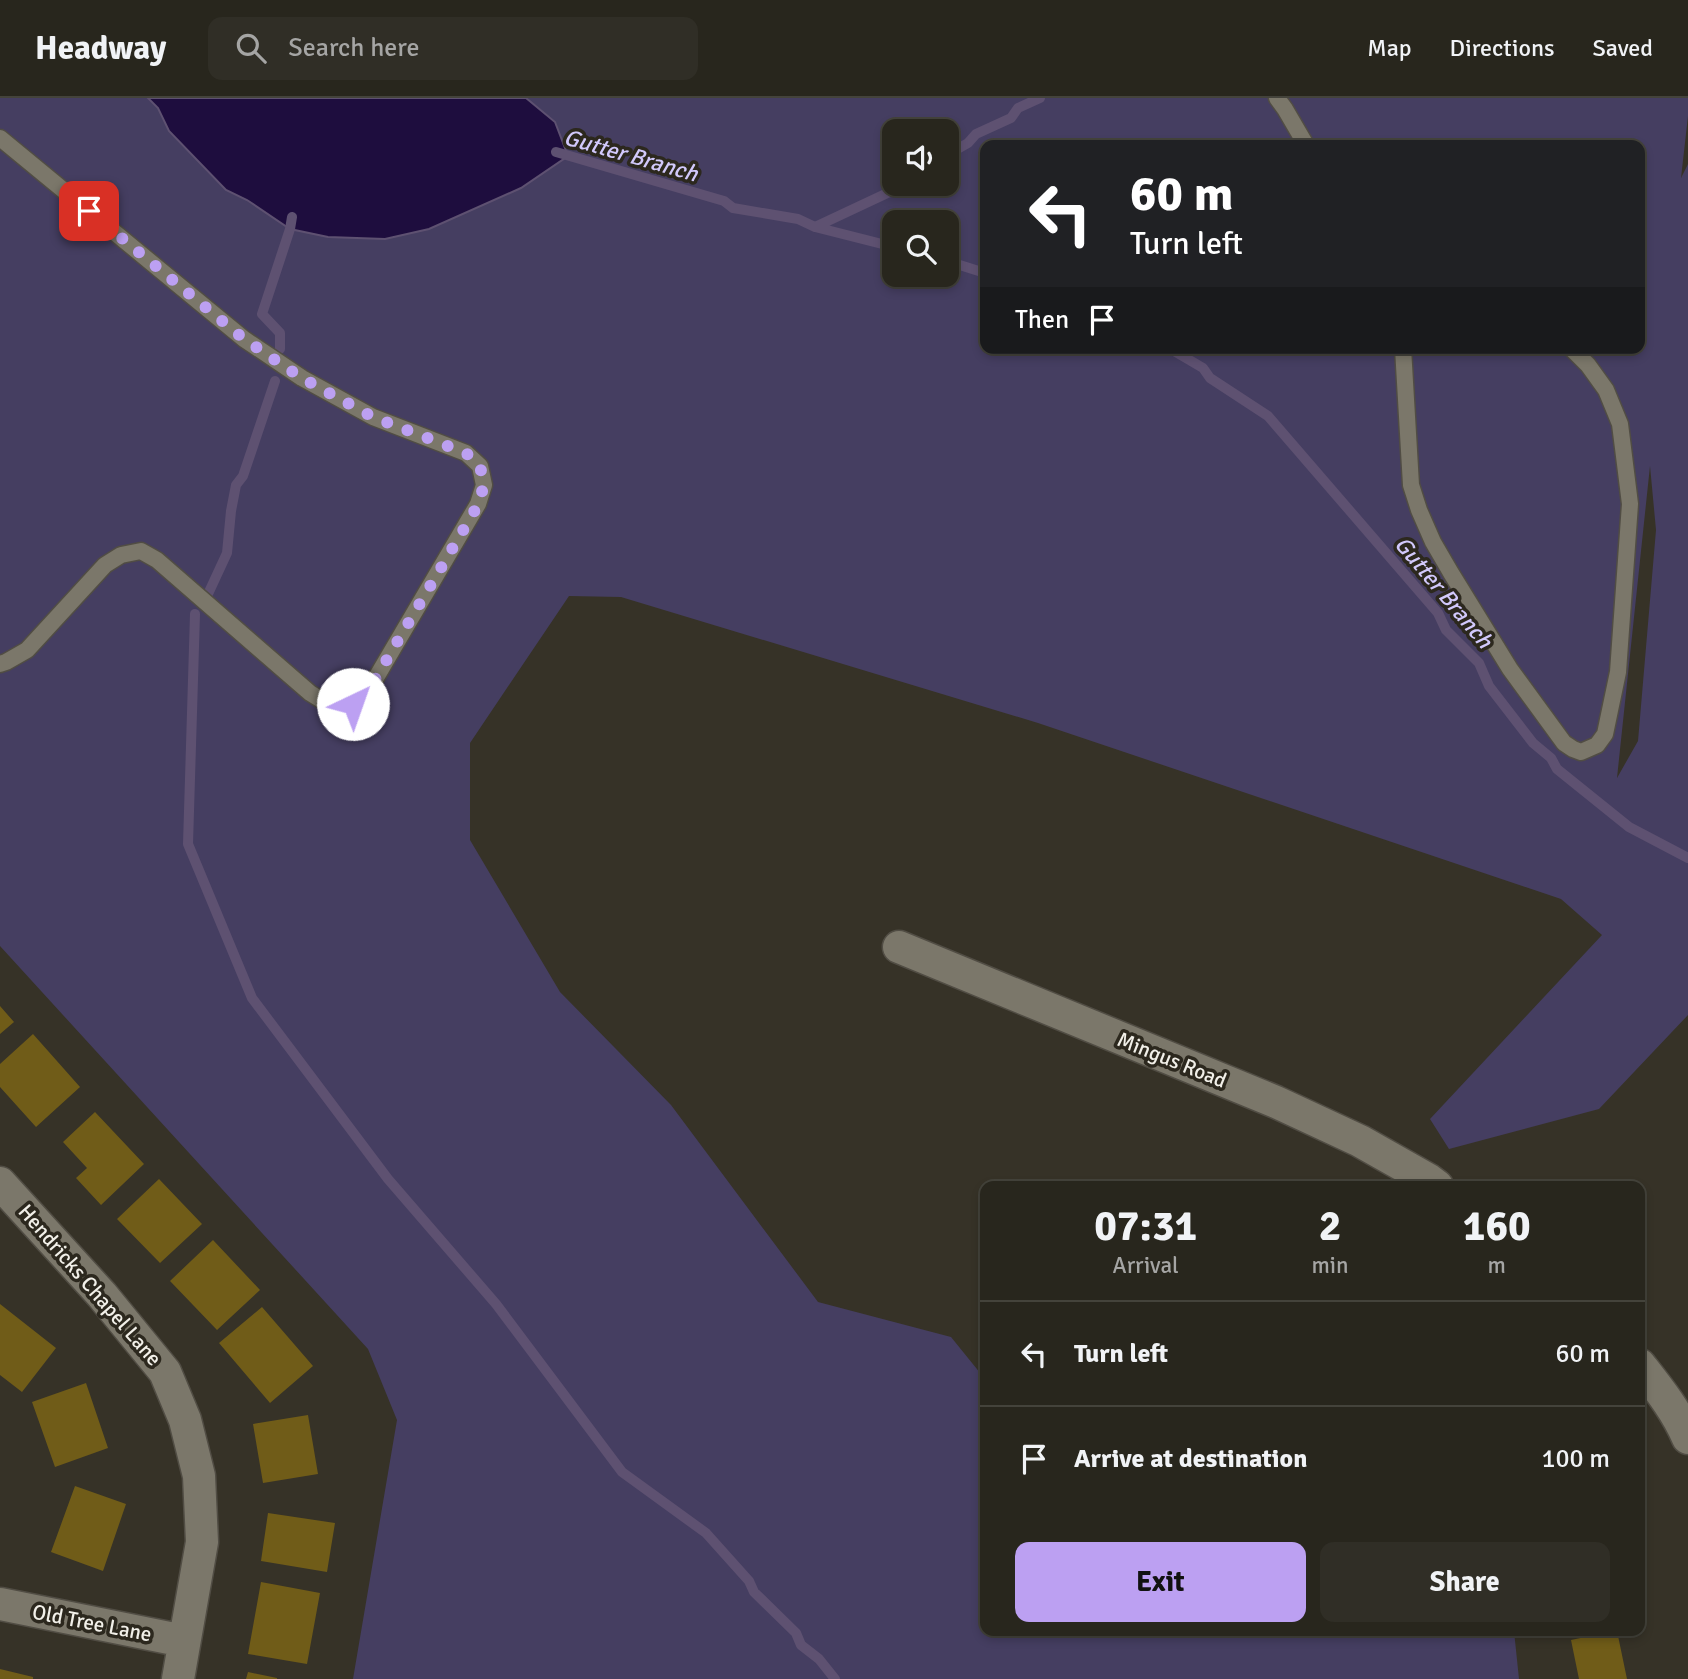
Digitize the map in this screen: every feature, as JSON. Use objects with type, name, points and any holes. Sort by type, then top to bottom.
[{"type":"street","name":"Mingus Road","points":[[899,947],[1276,1102],[1360,1141],[1430,1181]]},
{"type":"street","name":"Hendricks Chapel Lane","points":[[0,1183],[102,1295],[165,1372],[185,1420],[200,1476],[202,1542],[178,1679]]},
{"type":"street","points":[[1645,1371],[1680,1419],[1688,1438]]},
{"type":"street","name":"Old Tree Lane","points":[[0,1604],[184,1641]]},
{"type":"lane","points":[[1277,98],[1303,140]]},
{"type":"lane","points":[[0,138],[244,339],[302,378],[373,417],[466,453],[480,466],[484,485],[478,505],[370,688],[353,704],[331,706],[310,693],[157,560],[141,551],[121,555],[105,565],[27,650],[0,664]]},
{"type":"lane","points":[[1403,354],[1411,485],[1433,542],[1510,669],[1564,743],[1581,752],[1597,745],[1605,734],[1618,671],[1630,504],[1620,424],[1606,390],[1577,354]]},
{"type":"shaded area","points":[[0,98],[1688,98],[1681,178],[1688,164],[1688,1015],[1599,1109],[1449,1149],[1430,1119],[1602,935],[1561,899],[1038,723],[621,597],[569,596],[470,743],[470,840],[560,992],[671,1105],[818,1302],[951,1337],[980,1373],[980,1636],[1515,1636],[1519,1679],[353,1679],[397,1420],[368,1349],[0,946]],"holes":[[[1650,466],[1656,530],[1638,741],[1617,778]]]},
{"type":"shaded area","points":[[148,98],[526,98],[555,122],[568,156],[521,188],[429,229],[385,239],[328,237],[290,229],[247,200],[226,190],[169,131],[158,108]]},
{"type":"building","points":[[0,1006],[14,1022],[0,1034]]},
{"type":"building","points":[[33,1034],[80,1087],[36,1127],[0,1087],[0,1064]]},
{"type":"building","points":[[95,1112],[144,1164],[101,1205],[76,1178],[87,1168],[63,1142]]},
{"type":"building","points":[[159,1179],[202,1224],[160,1263],[117,1219]]},
{"type":"building","points":[[213,1240],[260,1290],[217,1330],[170,1281]]},
{"type":"building","points":[[0,1304],[56,1348],[22,1392],[0,1375]]},
{"type":"building","points":[[262,1307],[313,1366],[270,1403],[219,1343]]},
{"type":"building","points":[[86,1383],[108,1448],[55,1467],[32,1402]]},
{"type":"building","points":[[308,1415],[318,1474],[263,1483],[253,1424]]},
{"type":"building","points":[[75,1486],[126,1504],[103,1571],[51,1552]]},
{"type":"building","points":[[268,1513],[335,1523],[327,1572],[261,1561]]},
{"type":"building","points":[[261,1582],[320,1593],[307,1664],[248,1654]]},
{"type":"building","points":[[1590,1636],[1618,1636],[1627,1679],[1579,1679],[1571,1640]]},
{"type":"building","points":[[0,1669],[33,1677],[33,1679],[0,1679]]},
{"type":"building","points":[[248,1672],[277,1678],[277,1679],[246,1679]]},
{"type":"waterway","points":[[959,148],[976,134],[1011,118],[1018,108],[1040,98]]},
{"type":"waterway","name":"Gutter Branch","points":[[556,152],[724,201],[733,208],[798,219],[815,227],[882,244]]},
{"type":"waterway","points":[[815,227],[882,196]]},
{"type":"waterway","points":[[280,349],[280,333],[262,314],[292,217]]},
{"type":"waterway","name":"Gutter Branch","points":[[959,265],[980,271]]},
{"type":"waterway","name":"Gutter Branch","points":[[1179,354],[1203,368],[1210,378],[1268,416],[1438,613],[1446,630],[1479,663],[1489,686],[1533,743],[1551,758],[1557,769],[1629,827],[1688,858]]},
{"type":"waterway","points":[[208,594],[227,553],[236,485],[243,476],[275,381]]},
{"type":"waterway","points":[[195,614],[188,844],[252,998],[388,1179],[496,1304],[622,1472],[706,1533],[749,1581],[754,1592],[796,1633],[801,1645],[819,1659],[835,1679]]},
{"type":"route","points":[[89,211],[244,339],[302,378],[373,417],[466,453],[480,466],[484,485],[478,505],[370,688],[353,704]]}]
